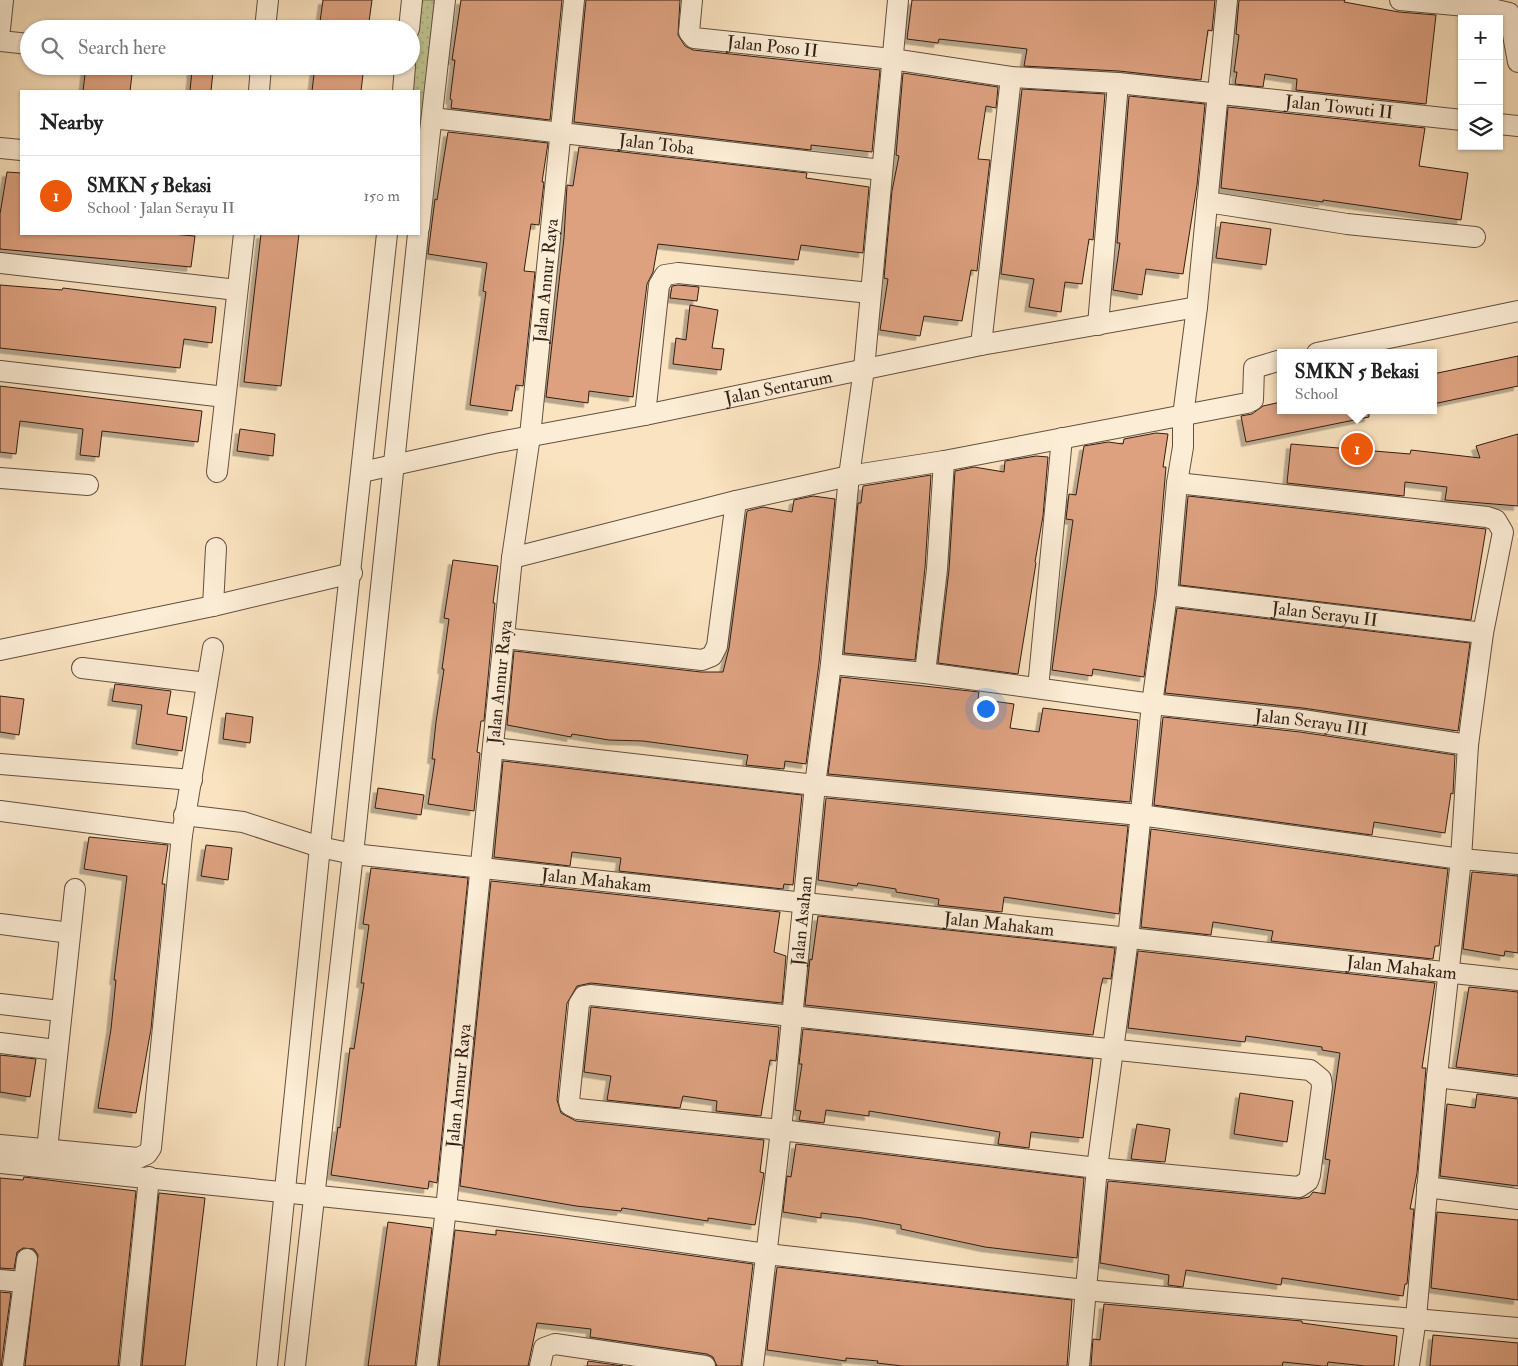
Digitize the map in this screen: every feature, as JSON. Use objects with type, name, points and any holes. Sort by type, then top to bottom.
[{"type":"street","points":[[0,29],[3,0]]},
{"type":"street","points":[[266,20],[268,0]]},
{"type":"street","points":[[410,20],[412,0]]},
{"type":"street","points":[[420,194],[432,118],[445,0]]},
{"type":"street","name":"Jalan Annur Raya","points":[[428,1366],[494,748],[512,558],[530,436],[574,0]]},
{"type":"street","name":"Jalan Poso II","points":[[692,0],[689,32],[694,38],[892,59],[1011,76]]},
{"type":"street","name":"Jalan Asahan","points":[[753,1366],[781,1130],[790,1014],[815,785],[831,664],[848,476],[864,369],[898,0]]},
{"type":"street","points":[[1079,1366],[1097,1168],[1128,939],[1152,704],[1167,595],[1177,483],[1183,447],[1183,416],[1197,307],[1216,95],[1227,0]]},
{"type":"street","points":[[1400,0],[1488,8],[1508,6],[1518,62]]},
{"type":"street","points":[[0,41],[20,43]]},
{"type":"street","points":[[259,90],[260,75]]},
{"type":"street","points":[[403,90],[404,75]]},
{"type":"street","points":[[981,345],[1011,76]]},
{"type":"street","name":"Jalan Towuti II","points":[[1011,76],[1118,83],[1458,120]]},
{"type":"street","points":[[1098,324],[1118,83]]},
{"type":"street","name":"Jalan Toba","points":[[432,118],[882,170]]},
{"type":"street","points":[[1503,124],[1518,126]]},
{"type":"street","points":[[0,148],[20,150]]},
{"type":"street","points":[[1207,202],[1347,224],[1475,237]]},
{"type":"street","points":[[217,472],[244,235]]},
{"type":"street","points":[[267,1366],[320,847],[352,573],[387,235]]},
{"type":"street","points":[[295,1366],[353,854],[418,235]]},
{"type":"street","points":[[0,263],[237,290]]},
{"type":"street","points":[[645,415],[659,285],[665,275],[678,273],[870,294]]},
{"type":"street","name":"Jalan Sentarum","points":[[362,472],[530,436],[645,415],[981,345],[1197,307]]},
{"type":"street","points":[[1336,349],[1518,311]]},
{"type":"street","points":[[512,558],[736,501],[848,476],[944,461],[1183,416],[1253,400],[1254,368],[1277,361]]},
{"type":"street","points":[[0,371],[225,397]]},
{"type":"street","points":[[1038,688],[1062,438]]},
{"type":"street","points":[[924,673],[937,569],[944,461]]},
{"type":"street","points":[[0,478],[88,485]]},
{"type":"street","points":[[1177,483],[1487,517],[1496,520],[1504,532],[1483,633],[1468,746],[1461,859],[1437,1077],[1416,1318],[1409,1366]]},
{"type":"street","points":[[504,638],[702,660],[712,656],[717,646],[736,501]]},
{"type":"street","points":[[213,606],[216,548]]},
{"type":"street","points":[[0,650],[213,606],[352,573]]},
{"type":"street","name":"Jalan Serayu II","points":[[1167,595],[1483,633]]},
{"type":"street","points":[[0,1145],[138,1158],[147,1154],[151,1148],[183,825],[192,780],[212,648]]},
{"type":"street","name":"Jalan Serayu III","points":[[831,664],[924,673],[1152,704],[1302,720],[1468,746]]},
{"type":"street","points":[[82,668],[207,683]]},
{"type":"street","points":[[494,748],[815,785],[1140,815],[1461,859],[1518,864]]},
{"type":"street","points":[[0,764],[192,780]]},
{"type":"street","name":"Jalan Mahakam","points":[[0,811],[183,825],[243,822],[320,847],[353,854],[1518,980]]},
{"type":"street","points":[[47,1150],[60,1012],[75,889]]},
{"type":"street","points":[[0,924],[70,933]]},
{"type":"street","points":[[584,996],[790,1014],[1310,1070],[1321,1079],[1322,1087],[1310,1175],[1308,1181],[1299,1187],[1097,1168],[781,1130],[578,1109],[570,1105],[580,1004],[584,996]]},
{"type":"street","points":[[0,1004],[60,1012]]},
{"type":"street","points":[[0,1043],[56,1050]]},
{"type":"street","points":[[1437,1077],[1518,1087]]},
{"type":"street","points":[[0,1163],[446,1209],[767,1254],[1086,1290],[1518,1328]]},
{"type":"street","points":[[130,1366],[150,1177]]},
{"type":"street","points":[[1427,1187],[1518,1199]]},
{"type":"street","points":[[13,1366],[27,1259]]},
{"type":"street","points":[[0,1280],[23,1282]]},
{"type":"street","points":[[540,1366],[544,1348],[555,1344],[705,1366]]},
{"type":"green space","points":[[411,0],[444,0],[420,186],[420,90],[402,90],[408,75],[420,75],[420,20],[411,20]]},
{"type":"building","points":[[323,0],[372,0],[369,20],[320,20]]},
{"type":"building","points":[[461,0],[562,0],[550,120],[451,108],[452,100],[450,99],[455,60],[452,60]]},
{"type":"building","points":[[586,0],[680,0],[678,35],[685,46],[693,50],[880,70],[872,152],[811,145],[811,150],[574,122]]},
{"type":"building","points":[[912,0],[1215,0],[1212,31],[1208,30],[1201,80],[1119,71],[1024,66],[1027,49],[939,39],[938,43],[907,39]]},
{"type":"building","points":[[1239,0],[1345,0],[1344,2],[1399,12],[1436,15],[1426,104],[1296,90],[1297,79],[1265,74],[1263,87],[1235,84],[1237,72],[1234,72],[1239,35],[1236,34]]},
{"type":"building","points":[[903,73],[998,87],[996,108],[986,106],[978,159],[990,160],[977,271],[971,270],[962,321],[924,316],[920,336],[880,330],[888,279],[884,278],[892,191],[899,156],[896,155]]},
{"type":"building","points":[[85,75],[132,75],[130,90],[83,90]]},
{"type":"building","points":[[192,75],[213,75],[211,90],[190,90]]},
{"type":"building","points":[[314,75],[363,75],[361,90],[312,90]]},
{"type":"building","points":[[1022,89],[1105,94],[1093,240],[1089,239],[1082,284],[1065,282],[1061,312],[1029,307],[1034,279],[1001,274]]},
{"type":"building","points":[[1129,96],[1205,104],[1197,185],[1183,274],[1146,269],[1142,295],[1113,290],[1120,243],[1117,243]]},
{"type":"building","points":[[1228,107],[1425,128],[1419,166],[1468,173],[1461,220],[1323,200],[1323,202],[1221,188]]},
{"type":"building","points":[[448,132],[548,143],[542,182],[544,182],[539,225],[531,224],[524,271],[535,272],[523,386],[516,385],[512,411],[470,405],[486,292],[483,291],[487,263],[428,254],[435,199],[437,200]]},
{"type":"building","points":[[579,147],[807,173],[806,178],[869,187],[863,253],[801,245],[798,260],[658,244],[653,272],[647,284],[633,397],[589,391],[588,403],[546,397],[564,238],[567,185],[573,186]]},
{"type":"building","points":[[7,172],[20,173],[20,235],[195,236],[191,267],[0,249],[0,214]]},
{"type":"building","points":[[1221,222],[1271,229],[1266,265],[1216,258]]},
{"type":"building","points":[[261,235],[299,235],[281,386],[244,382]]},
{"type":"building","points":[[0,285],[62,290],[63,288],[216,307],[212,343],[184,339],[180,368],[0,348]]},
{"type":"building","points":[[672,286],[699,287],[697,301],[670,298]]},
{"type":"building","points":[[690,305],[718,310],[712,348],[724,349],[721,370],[673,364],[676,338],[686,340]]},
{"type":"building","points":[[1518,356],[1518,386],[1437,403],[1437,373]]},
{"type":"building","points":[[0,386],[202,411],[198,442],[102,431],[99,457],[80,455],[83,429],[20,421],[16,454],[0,452]]},
{"type":"building","points":[[1277,403],[1277,414],[1369,414],[1369,417],[1246,442],[1241,416],[1252,414],[1263,406]]},
{"type":"building","points":[[240,429],[275,434],[273,456],[237,451]]},
{"type":"building","points":[[1156,433],[1168,434],[1163,467],[1166,467],[1155,594],[1144,677],[1093,669],[1092,676],[1052,670],[1073,520],[1066,519],[1069,494],[1076,495],[1084,446],[1108,442],[1123,444],[1124,439]]},
{"type":"building","points":[[1518,434],[1518,506],[1445,500],[1447,487],[1405,482],[1404,496],[1287,483],[1291,444],[1410,454],[1411,450],[1480,458],[1476,446]]},
{"type":"building","points":[[1036,456],[1048,457],[1043,516],[1018,674],[938,663],[949,570],[955,471],[974,467],[1004,472],[1005,461]]},
{"type":"building","points":[[931,475],[925,568],[915,660],[844,653],[858,503],[861,503],[863,486]]},
{"type":"building","points":[[813,496],[835,499],[819,663],[806,764],[785,761],[784,769],[746,765],[748,755],[643,741],[609,740],[572,734],[571,737],[507,725],[514,651],[701,672],[723,672],[729,648],[747,511],[763,507],[792,512],[794,500]]},
{"type":"building","points":[[1188,496],[1486,529],[1471,620],[1180,585]]},
{"type":"building","points":[[453,560],[498,566],[493,603],[495,603],[484,721],[481,721],[477,752],[480,753],[474,811],[428,804],[435,759],[432,759],[449,619],[444,618]]},
{"type":"building","points":[[1177,608],[1470,643],[1458,731],[1303,708],[1165,693]]},
{"type":"building","points":[[841,677],[979,692],[978,699],[1014,704],[1010,728],[1039,732],[1043,708],[1138,720],[1130,802],[828,774]]},
{"type":"building","points":[[115,684],[171,691],[167,714],[187,717],[182,751],[136,744],[142,705],[112,701]]},
{"type":"building","points":[[0,696],[24,699],[19,735],[0,732]]},
{"type":"building","points":[[226,713],[253,717],[250,743],[223,739]]},
{"type":"building","points":[[1163,717],[1300,732],[1455,755],[1453,794],[1451,793],[1445,833],[1374,822],[1372,835],[1154,805]]},
{"type":"building","points":[[503,761],[802,795],[793,885],[784,884],[783,889],[619,871],[621,858],[572,852],[570,866],[494,857]]},
{"type":"building","points":[[378,788],[424,795],[421,815],[375,808]]},
{"type":"building","points":[[826,798],[1128,826],[1119,914],[1004,897],[1002,912],[938,905],[939,899],[896,892],[896,889],[858,883],[857,886],[818,880]]},
{"type":"building","points":[[1151,829],[1448,869],[1439,946],[1435,946],[1433,959],[1271,941],[1273,931],[1213,922],[1211,935],[1141,927]]},
{"type":"building","points":[[89,837],[168,845],[162,884],[165,884],[151,1029],[136,1113],[98,1108],[111,1029],[116,980],[114,980],[127,876],[84,869]]},
{"type":"building","points":[[206,845],[232,848],[228,880],[201,876]]},
{"type":"building","points":[[371,868],[468,878],[437,1183],[429,1181],[428,1189],[331,1175],[338,1127],[340,1128],[350,1048],[354,1049],[364,983],[361,983],[369,925],[363,924]]},
{"type":"building","points":[[1472,872],[1518,876],[1518,953],[1505,951],[1504,956],[1463,949]]},
{"type":"building","points":[[491,881],[780,912],[774,952],[786,956],[782,1003],[591,983],[577,986],[567,1003],[557,1100],[561,1113],[576,1121],[764,1140],[760,1172],[764,1173],[755,1225],[708,1218],[708,1221],[622,1208],[621,1211],[576,1206],[460,1186]]},
{"type":"building","points":[[818,916],[1115,948],[1111,979],[1103,978],[1093,1035],[805,1005],[810,959],[812,960]]},
{"type":"building","points":[[1138,951],[1435,983],[1422,1068],[1426,1068],[1417,1173],[1410,1209],[1414,1209],[1407,1284],[1405,1284],[1403,1296],[1282,1278],[1281,1285],[1186,1270],[1183,1287],[1168,1285],[1169,1275],[1100,1263],[1108,1181],[1299,1199],[1309,1197],[1313,1192],[1325,1194],[1330,1160],[1325,1159],[1340,1053],[1322,1050],[1322,1047],[1246,1036],[1245,1042],[1128,1028]]},
{"type":"building","points":[[1469,987],[1518,992],[1518,1075],[1456,1067]]},
{"type":"building","points":[[591,1007],[779,1027],[776,1061],[770,1060],[761,1116],[716,1111],[717,1101],[683,1096],[680,1108],[607,1100],[611,1076],[584,1072]]},
{"type":"building","points":[[803,1029],[1093,1059],[1083,1138],[1031,1132],[1029,1148],[998,1144],[1000,1132],[869,1111],[869,1116],[826,1110],[824,1123],[799,1120],[801,1111],[795,1110],[802,1064],[799,1064]]},
{"type":"building","points":[[0,1055],[36,1059],[30,1097],[0,1092]]},
{"type":"building","points":[[1240,1093],[1293,1101],[1287,1142],[1234,1134]]},
{"type":"building","points":[[1477,1094],[1518,1099],[1518,1186],[1440,1176],[1447,1104],[1475,1108]]},
{"type":"building","points":[[1137,1124],[1170,1129],[1165,1162],[1131,1159]]},
{"type":"building","points":[[796,1144],[1084,1178],[1077,1258],[985,1247],[901,1229],[901,1225],[862,1218],[821,1213],[821,1218],[783,1212],[787,1176],[791,1177]]},
{"type":"building","points":[[24,1177],[136,1191],[118,1366],[25,1366],[38,1255],[34,1249],[23,1248],[17,1252],[14,1269],[0,1268],[0,1178],[23,1180]]},
{"type":"building","points":[[159,1193],[205,1198],[185,1366],[142,1366]]},
{"type":"building","points":[[1437,1212],[1518,1220],[1518,1300],[1431,1288]]},
{"type":"building","points":[[388,1222],[432,1228],[415,1366],[368,1366]]},
{"type":"building","points":[[455,1230],[496,1235],[496,1230],[753,1264],[741,1366],[717,1366],[713,1357],[707,1354],[590,1337],[591,1329],[537,1323],[528,1366],[439,1366]]},
{"type":"building","points":[[777,1267],[1072,1300],[1067,1366],[902,1366],[877,1363],[878,1361],[846,1358],[846,1361],[767,1350]]},
{"type":"building","points":[[0,1292],[11,1293],[1,1366],[0,1366]]},
{"type":"building","points":[[1104,1304],[1302,1321],[1302,1323],[1397,1336],[1394,1366],[1365,1366],[1328,1362],[1327,1366],[1322,1366],[1283,1362],[1282,1366],[1091,1366],[1093,1339],[1100,1340]]},
{"type":"building","points":[[1433,1335],[1518,1343],[1518,1366],[1430,1366]]},
{"type":"building","points":[[588,1361],[623,1366],[587,1366]]},
{"type":"place","name":"SMKN 5 Bekasi","points":[[1357,449]]}]
